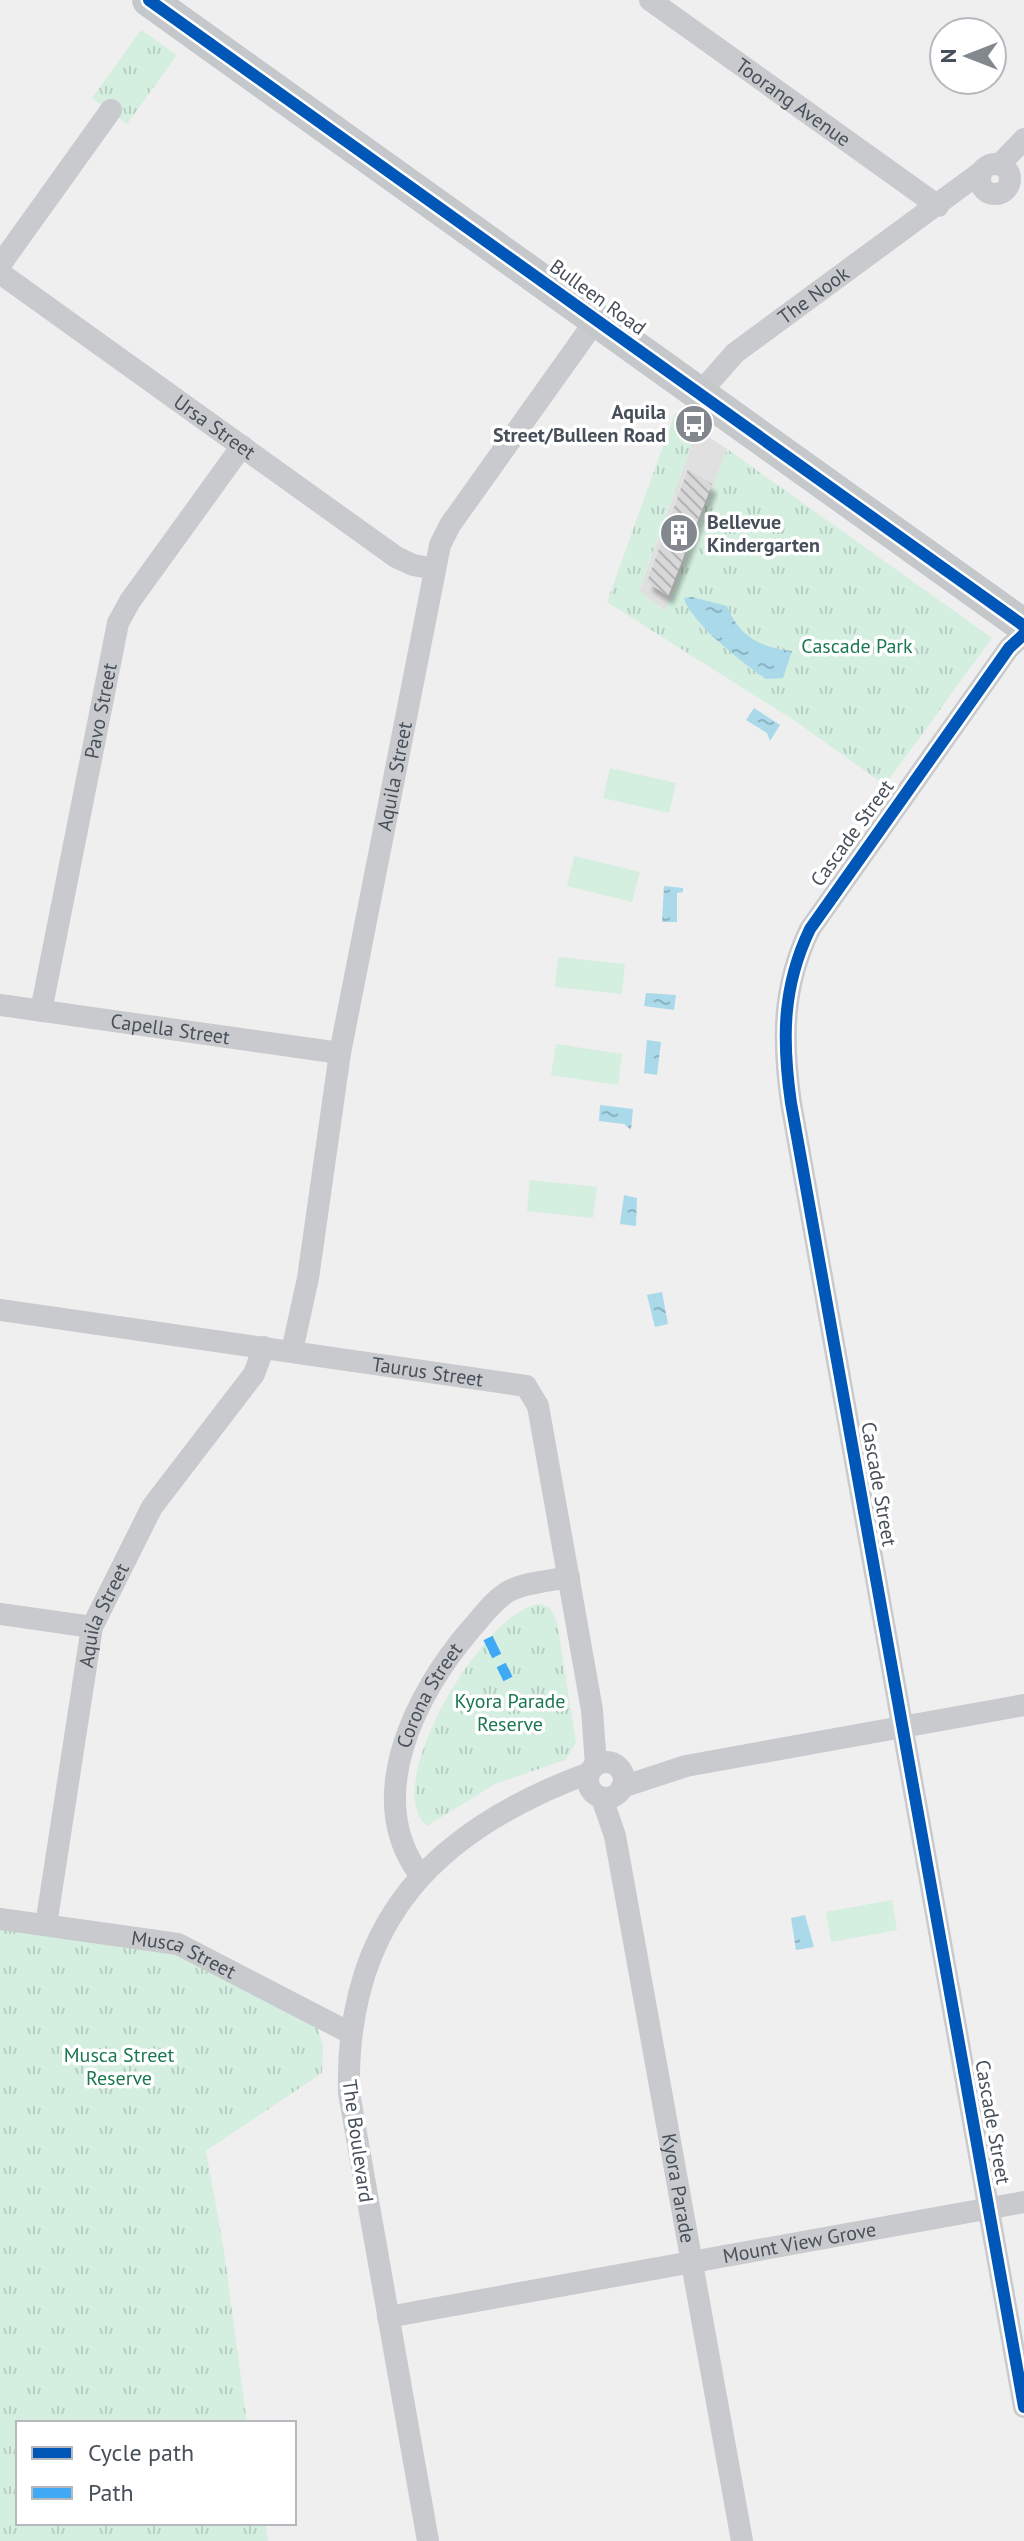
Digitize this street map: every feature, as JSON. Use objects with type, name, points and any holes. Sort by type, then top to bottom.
[{"type":"main road","name":"Bulleen Road","points":[[149,0],[1024,626]]},
{"type":"street","name":"Toorang Avenue","points":[[650,0],[938,206]]},
{"type":"street","points":[[0,265],[111,110]]},
{"type":"street","name":"The Nook","points":[[699,394],[735,353],[938,206],[1005,181],[1024,142]]},
{"type":"street","name":"Ursa Street","points":[[0,273],[396,557],[435,569]]},
{"type":"street","name":"Aquila Street","points":[[298,1352],[340,1053],[440,545],[450,525],[596,320]]},
{"type":"street","name":"Pavo Street","points":[[41,1011],[118,623],[130,601],[242,446]]},
{"type":"street","name":"Cascade Street","points":[[1024,634],[1009,648],[827,901],[798,955],[785,1014],[785,1061],[791,1103],[1024,2407]]},
{"type":"street","name":"Capella Street","points":[[0,1005],[340,1053]]},
{"type":"street","name":"Taurus Street","points":[[0,1310],[510,1381],[531,1390],[538,1406],[606,1780]]},
{"type":"street","name":"Aquila Street","points":[[46,1925],[92,1627],[152,1507],[254,1374],[264,1347]]},
{"type":"street","name":"Corona Street","points":[[420,1875],[409,1860],[403,1842],[396,1794],[403,1743],[415,1715],[447,1660],[495,1602],[516,1588],[569,1577]]},
{"type":"street","points":[[0,1614],[92,1627]]},
{"type":"street","name":"The Boulevard","points":[[428,2541],[349,2093],[350,2033],[362,1978],[372,1951],[396,1908],[420,1875],[457,1841],[518,1805],[606,1780],[1024,1705]]},
{"type":"street","name":"Kyora Parade","points":[[606,1780],[742,2541]]},
{"type":"street","name":"Musca Street","points":[[0,1919],[178,1944],[350,2033]]},
{"type":"street","name":"Mount View Grove","points":[[388,2317],[1024,2202]]},
{"type":"shaded area","points":[[697,429],[727,449],[666,611],[639,592]]},
{"type":"green space","points":[[141,30],[177,55],[127,124],[92,98]]},
{"type":"green space","name":"Cascade Park","points":[[675,413],[697,429],[639,591],[665,611],[727,449],[992,638],[885,785],[795,721],[607,602]]},
{"type":"green space","points":[[610,768],[676,783],[669,813],[603,798]]},
{"type":"green space","points":[[574,856],[640,872],[632,902],[567,886]]},
{"type":"green space","points":[[558,957],[625,964],[622,994],[555,987]]},
{"type":"green space","points":[[556,1044],[622,1054],[618,1085],[551,1075]]},
{"type":"green space","points":[[530,1180],[597,1187],[593,1218],[527,1211]]},
{"type":"green space","name":"Kyora Parade Reserve","points":[[540,1604],[550,1608],[557,1622],[576,1743],[565,1760],[495,1784],[427,1826],[416,1805],[417,1775],[427,1739],[445,1701],[493,1634],[518,1613]]},
{"type":"green space","points":[[892,1900],[897,1930],[831,1942],[826,1912]]},
{"type":"green space","name":"Musca Street Reserve","points":[[0,1929],[174,1954],[317,2026],[323,2045],[322,2073],[206,2151],[224,2251],[247,2421],[16,2421],[16,2525],[265,2525],[268,2541],[0,2541]]},
{"type":"water","points":[[692,597],[727,606],[737,625],[752,639],[770,647],[792,651],[783,678],[766,679],[719,642],[688,608],[684,598]]},
{"type":"water","points":[[754,708],[780,725],[770,741],[767,733],[746,720]]},
{"type":"water","points":[[664,886],[683,888],[683,892],[677,893],[677,922],[662,922]]},
{"type":"water","points":[[646,993],[676,995],[674,1010],[644,1006]]},
{"type":"water","points":[[647,1040],[661,1042],[657,1075],[644,1073]]},
{"type":"water","points":[[600,1105],[633,1109],[631,1130],[624,1124],[599,1121]]},
{"type":"water","points":[[624,1195],[637,1198],[636,1226],[620,1224]]},
{"type":"water","points":[[662,1292],[668,1324],[655,1327],[647,1295]]},
{"type":"water","points":[[805,1915],[814,1947],[796,1950],[791,1918]]},
{"type":"building","name":"Bellevue Kindergarten","points":[[688,469],[712,484],[668,596],[647,582]]},
{"type":"marked path","points":[[488,1638],[508,1679]]},
{"type":"cycle path","points":[[149,0],[1024,626]]},
{"type":"cycle path","points":[[1024,634],[1009,648],[810,929],[789,993],[786,1036],[791,1103],[1024,2407]]},
{"type":"place","name":"Aquila Street/Bulleen Road","points":[[694,424]]},
{"type":"place","name":"Bellevue Kindergarten","points":[[679,533]]}]
